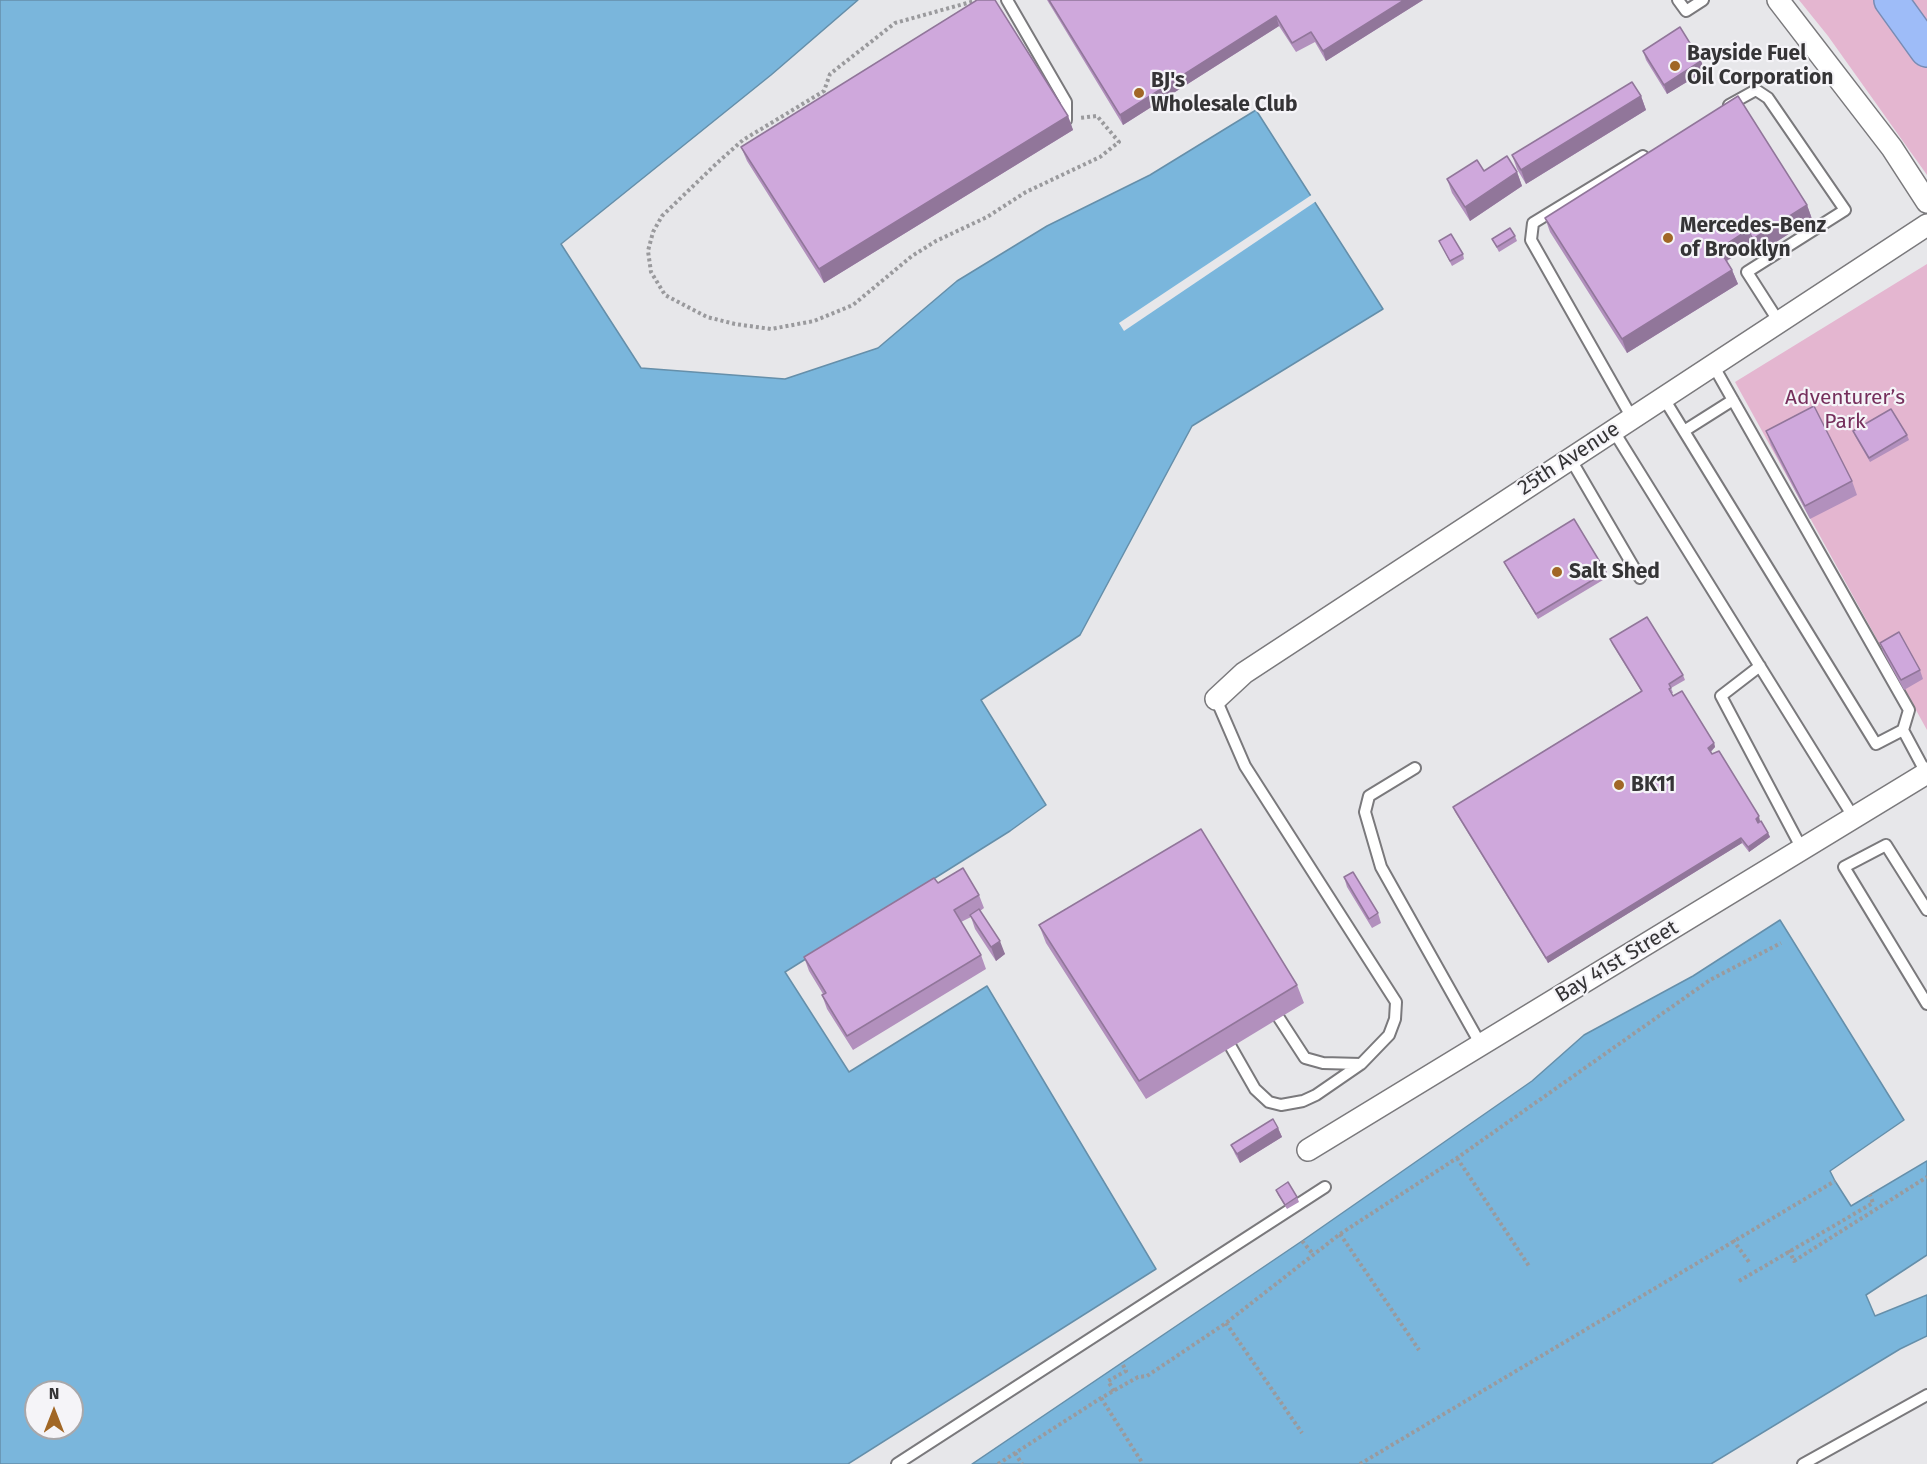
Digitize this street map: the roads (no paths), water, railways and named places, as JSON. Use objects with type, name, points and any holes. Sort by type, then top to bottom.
[{"type":"highway","points":[[1891,0],[1927,50]]},
{"type":"street","points":[[1778,0],[1892,148],[1927,202]]},
{"type":"street","name":"25th Avenue","points":[[1216,699],[1244,673],[1927,225]]},
{"type":"street","name":"Bay 41st Street","points":[[1308,1150],[1927,773]]},
{"type":"lane","points":[[1007,0],[1066,102],[1066,120]]},
{"type":"lane","points":[[1678,0],[1686,11],[1703,0]]},
{"type":"lane","points":[[1722,109],[1756,90],[1768,98],[1845,210],[1747,272],[1779,322]]},
{"type":"lane","points":[[1632,418],[1531,240],[1533,223],[1655,150]]},
{"type":"lane","points":[[1713,365],[1909,710],[1903,730],[1927,773]]},
{"type":"lane","points":[[1664,397],[1876,744],[1903,730]]},
{"type":"lane","points":[[1684,431],[1733,400]]},
{"type":"lane","points":[[1613,430],[1854,818]]},
{"type":"lane","points":[[1570,458],[1640,578]]},
{"type":"lane","points":[[1760,666],[1721,696],[1802,849]]},
{"type":"lane","points":[[1216,699],[1245,766],[1396,1002],[1395,1019],[1389,1035],[1361,1064],[1316,1095],[1303,1101],[1281,1105],[1269,1101],[1255,1089],[1231,1047]]},
{"type":"lane","points":[[1415,768],[1369,796],[1365,812],[1381,867],[1481,1045]]},
{"type":"lane","points":[[1927,910],[1886,844],[1844,867],[1927,1004]]},
{"type":"lane","points":[[1280,1018],[1305,1058],[1323,1064],[1361,1064]]},
{"type":"lane","points":[[897,1464],[1325,1186]]},
{"type":"lane","points":[[1803,1464],[1927,1395]]},
{"type":"water","points":[[0,0],[858,0],[771,75],[561,244],[641,368],[785,379],[878,348],[957,281],[1047,226],[1150,175],[1256,110],[1383,309],[1192,426],[1080,635],[981,700],[1046,805],[1010,831],[785,972],[849,1072],[987,986],[1156,1269],[848,1464],[0,1464]]},
{"type":"water","points":[[1780,920],[1904,1120],[1830,1171],[1835,1181],[1851,1206],[1927,1161],[1927,1255],[1866,1295],[1875,1316],[1927,1295],[1927,1336],[1900,1349],[1711,1464],[972,1464],[1302,1241],[1532,1081],[1584,1035],[1693,976]]},
{"type":"place","name":"Bayside Fuel Oil Corporation","points":[[1675,66]]},
{"type":"place","name":"BJ's Wholesale Club","points":[[1139,93]]},
{"type":"place","name":"Mercedes-Benz of Brooklyn","points":[[1668,238]]},
{"type":"place","name":"Salt Shed","points":[[1557,572]]},
{"type":"place","name":"BK11","points":[[1619,785]]},
{"type":"park label","name":"Adventurer’s Park","points":[[1845,410]]}]
